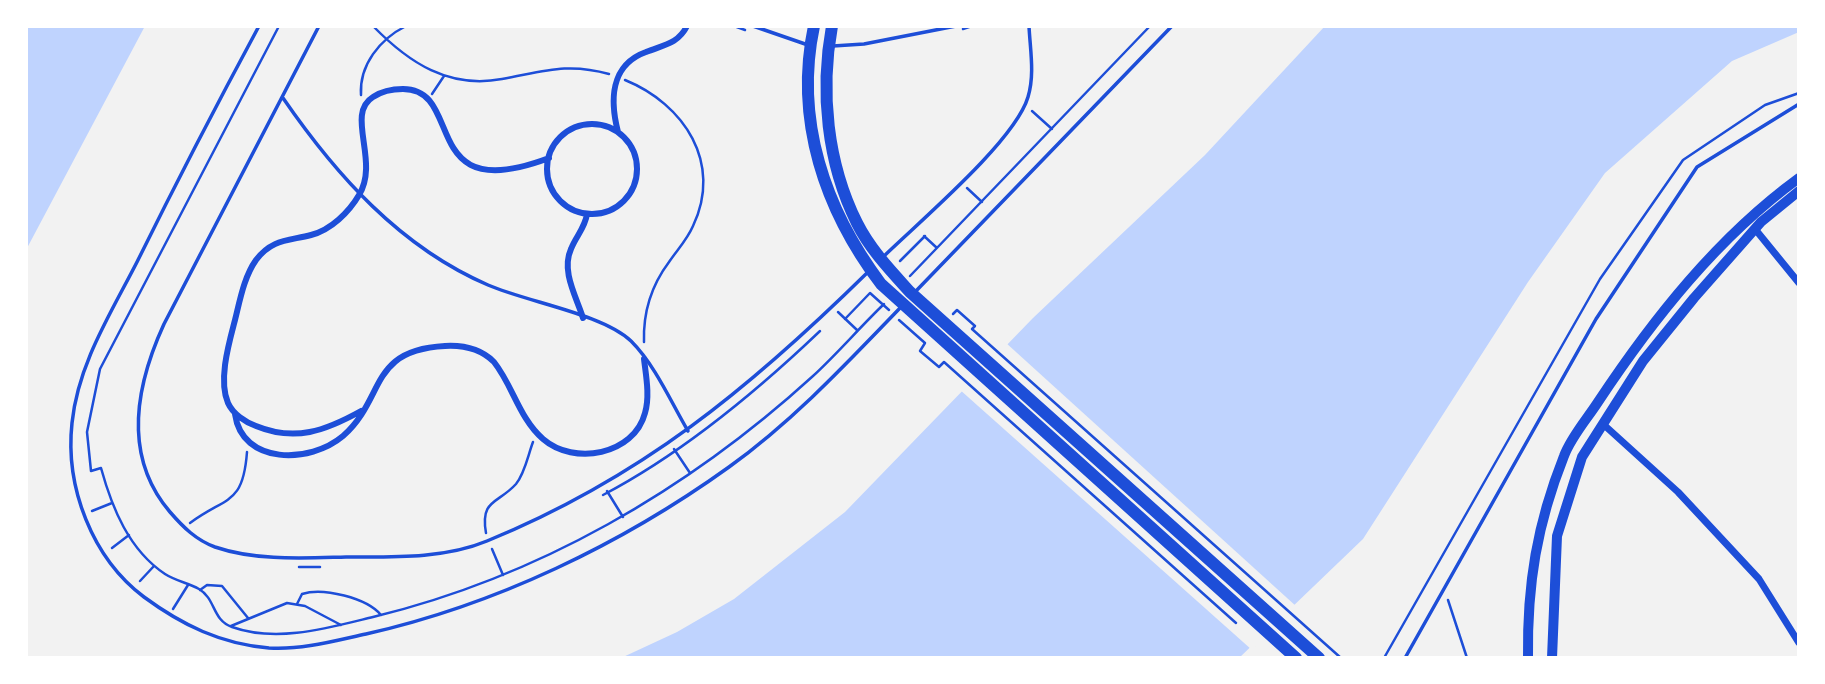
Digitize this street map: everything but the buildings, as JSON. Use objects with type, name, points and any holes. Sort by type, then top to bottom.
[{"type":"main road","points":[[814,26],[808,92],[819,167],[844,230],[881,284],[1296,658]]},
{"type":"main road","points":[[832,26],[826,92],[832,141],[857,222],[879,258],[910,292],[1320,658]]},
{"type":"main road","points":[[1528,658],[1528,616],[1537,534],[1565,452],[1622,366],[1711,255],[1761,205],[1799,178]]},
{"type":"main road","points":[[1552,658],[1557,536],[1582,457],[1643,361],[1755,229],[1799,191]]},
{"type":"street","points":[[618,132],[602,125],[577,127],[556,142],[549,158],[548,174],[553,191],[564,204],[587,214],[616,207],[634,185],[635,156],[618,132],[611,101],[618,77],[633,58],[671,44],[687,26]]},
{"type":"street","points":[[549,158],[508,172],[478,167],[449,144],[430,98],[412,90],[393,90],[374,96],[364,105],[360,121],[368,165],[359,195],[330,226],[311,235],[278,241],[256,261],[243,289],[226,370],[226,396],[240,433],[248,444],[283,455],[324,447],[347,432],[396,359],[418,349],[467,347],[488,356],[494,362],[536,432],[557,448],[581,454],[604,452],[625,441],[639,426],[646,412],[644,359]]},
{"type":"street","points":[[583,318],[567,268],[570,249],[583,229],[587,214]]},
{"type":"street","points":[[1755,229],[1799,283]]},
{"type":"street","points":[[235,414],[255,426],[284,435],[302,435],[361,411]]},
{"type":"street","points":[[1603,424],[1678,492],[1759,579],[1799,643]]},
{"type":"street","points":[[317,431],[324,447]]},
{"type":"lane","points":[[259,26],[207,121],[84,368],[74,408],[71,440],[73,467],[84,514],[103,554],[133,589],[169,615],[207,634],[237,643],[286,648],[323,644],[415,622],[462,607],[541,574],[636,526],[729,467],[807,402],[1172,26]]},
{"type":"lane","points":[[319,26],[164,324],[139,400],[138,435],[144,465],[158,495],[185,528],[217,548],[250,555],[417,555],[464,549],[488,541],[604,485],[670,444],[796,343],[1006,134],[1025,107],[1030,92],[1028,26]]},
{"type":"lane","points":[[753,26],[806,44],[821,46],[864,44],[956,26]]},
{"type":"lane","points":[[283,98],[317,148],[359,195],[414,241],[471,276],[616,331],[630,341],[688,430]]},
{"type":"lane","points":[[1405,658],[1596,319],[1697,167],[1799,104]]},
{"type":"path","points":[[373,26],[407,59],[444,76],[489,81],[542,69],[587,69],[618,77],[658,97],[678,114],[692,137],[701,166],[702,198],[690,233],[660,274],[648,303],[644,318],[644,359]]},
{"type":"path","points":[[364,105],[361,99],[362,78],[375,51],[406,26]]},
{"type":"path","points":[[430,98],[444,76]]},
{"type":"path","points":[[1027,117],[1032,111],[1052,129]]},
{"type":"path","points":[[964,186],[982,202]]},
{"type":"path","points":[[925,236],[937,248]]},
{"type":"path","points":[[951,316],[957,310],[975,326],[972,329],[1341,658]]},
{"type":"path","points":[[830,321],[839,313]]},
{"type":"path","points":[[845,319],[857,330]]},
{"type":"path","points":[[598,498],[675,451],[754,390],[821,330]]},
{"type":"path","points":[[925,344],[919,351],[939,367],[944,362],[1244,630]]},
{"type":"path","points":[[488,541],[485,521],[489,505],[519,480],[536,432]]},
{"type":"path","points":[[185,528],[221,506],[239,490],[248,444]]},
{"type":"path","points":[[670,444],[691,474]]},
{"type":"path","points":[[608,492],[623,517]]},
{"type":"path","points":[[84,514],[112,503]]},
{"type":"path","points":[[103,554],[129,536]]},
{"type":"path","points":[[481,553],[501,545]]},
{"type":"path","points":[[492,549],[503,576]]},
{"type":"path","points":[[133,589],[154,566]]},
{"type":"path","points":[[294,567],[320,567]]},
{"type":"path","points":[[200,590],[207,584],[222,586],[248,618]]},
{"type":"path","points":[[169,615],[188,585]]},
{"type":"path","points":[[1444,590],[1466,658]]},
{"type":"path","points":[[297,604],[302,594],[318,591],[371,606],[381,615]]},
{"type":"path","points":[[230,626],[278,605],[297,604],[341,625]]},
{"type":"water","points":[[26,26],[145,26],[26,250]]},
{"type":"water","points":[[1325,26],[1799,26],[1799,32],[1732,61],[1605,173],[1528,282],[1363,539],[1239,658],[621,658],[677,632],[734,599],[845,512],[1033,318],[1205,155]]},
{"type":"pier","points":[[1005,342],[1297,607],[1252,650],[959,389]]}]
